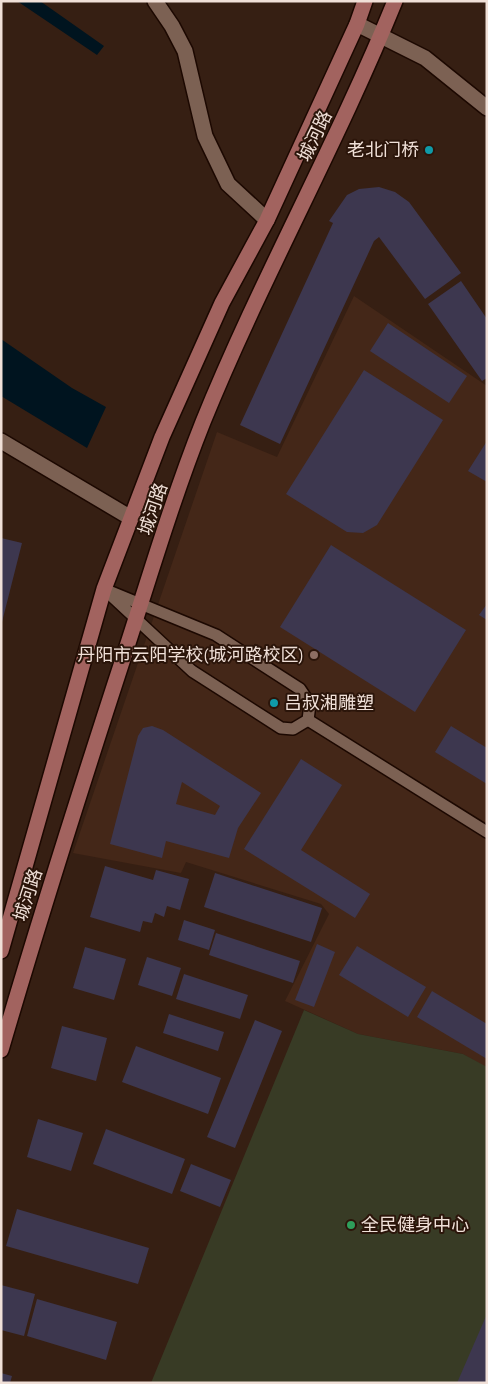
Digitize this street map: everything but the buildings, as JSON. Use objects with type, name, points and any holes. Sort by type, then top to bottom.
[{"type":"main road","name":"城河路","points":[[1,951],[104,589],[162,437],[222,303],[267,220],[357,24],[365,1]]},
{"type":"main road","name":"城河路","points":[[1,1050],[32,942],[138,611],[203,423],[281,248],[364,78],[395,1]]},
{"type":"street","points":[[155,1],[172,26],[186,52],[205,136],[228,184],[267,220]]},
{"type":"street","points":[[357,24],[425,58],[487,108]]},
{"type":"street","points":[[1,441],[131,518]]},
{"type":"lane","points":[[104,589],[138,611],[192,671],[281,728],[293,729],[308,720]]},
{"type":"lane","points":[[138,611],[216,635],[300,689],[310,704],[308,720]]},
{"type":"lane","points":[[308,720],[487,832]]},
{"type":"shaded area","name":"丹阳市云阳学校(城河路校区)","points":[[354,296],[487,386],[487,1068],[463,1054],[358,1034],[285,1001],[329,914],[321,904],[186,862],[181,873],[73,853],[217,432],[277,457]]},
{"type":"green space","name":"全民健身中心","points":[[304,1010],[358,1034],[463,1054],[487,1067],[487,1383],[151,1383]]},
{"type":"water","points":[[17,1],[40,1],[104,46],[97,55]]},
{"type":"water","points":[[1,339],[72,388],[106,407],[87,448],[1,396]]},
{"type":"place","name":"老北门桥","points":[[429,150]]},
{"type":"place","name":"丹阳市云阳学校(城河路校区)","points":[[314,655]]},
{"type":"place","name":"吕叔湘雕塑","points":[[274,703]]},
{"type":"place","name":"全民健身中心","points":[[351,1225]]}]
